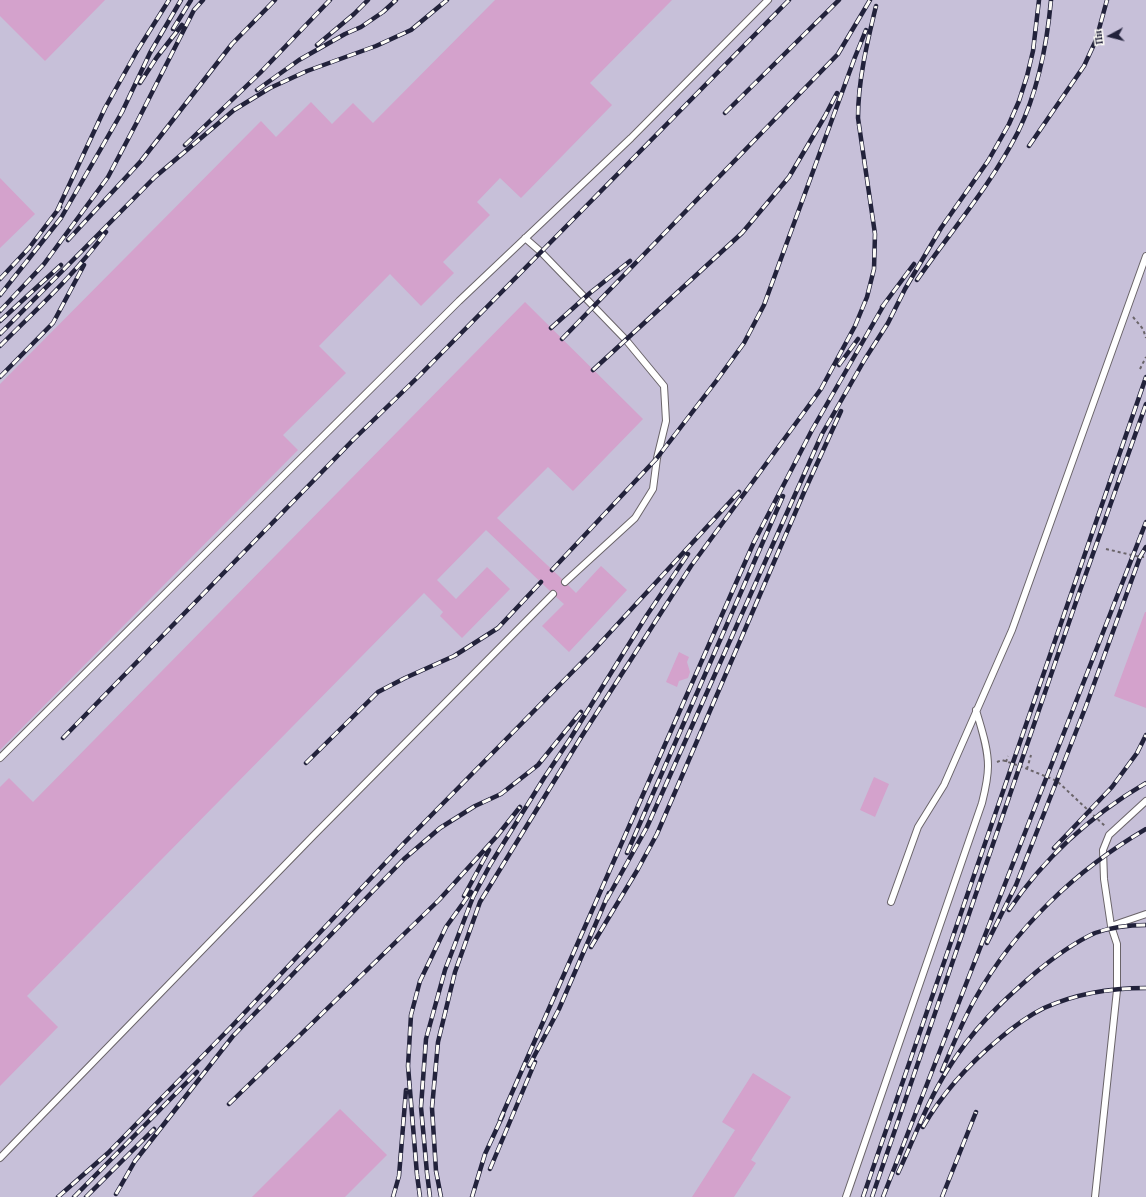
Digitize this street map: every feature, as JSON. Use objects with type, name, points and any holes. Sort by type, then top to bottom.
[{"type":"lane","points":[[0,758],[453,307],[631,138],[768,0]]},
{"type":"lane","points":[[526,238],[626,340],[664,386],[666,421],[657,458],[653,489],[635,518],[565,582]]},
{"type":"lane","points":[[891,902],[918,827],[944,785],[1012,630],[1146,256]]},
{"type":"lane","points":[[0,1158],[314,835],[553,594]]},
{"type":"lane","points":[[846,1197],[982,803],[987,782],[988,765],[983,734],[976,710]]},
{"type":"lane","points":[[1095,1197],[1117,990],[1117,944],[1111,926],[1104,879],[1103,850],[1110,835],[1146,801]]},
{"type":"lane","points":[[1111,926],[1146,914]]},
{"type":"path","points":[[1126,312],[1143,329],[1146,338]]},
{"type":"path","points":[[1140,369],[1146,357]]},
{"type":"path","points":[[1106,549],[1140,558],[1146,557]]},
{"type":"path","points":[[1027,769],[1031,755]]},
{"type":"path","points":[[1006,762],[1008,756]]},
{"type":"path","points":[[988,765],[1002,760],[1056,781],[1113,832]]},
{"type":"shaded area","points":[[0,0],[1146,0],[1146,1197],[0,1197]]},
{"type":"building","points":[[0,0],[105,0],[45,61],[0,16]]},
{"type":"building","points":[[495,0],[672,0],[590,83],[612,105],[521,198],[500,178],[477,202],[490,215],[443,262],[454,273],[421,306],[390,274],[319,346],[346,373],[283,435],[298,450],[0,750],[0,384],[261,121],[276,137],[311,102],[332,124],[353,103],[373,123]]},
{"type":"building","points":[[0,178],[35,214],[0,248]]},
{"type":"building","points":[[525,302],[643,419],[573,491],[548,467],[497,518],[562,579],[561,583],[563,586],[568,585],[576,593],[601,566],[627,590],[569,652],[542,626],[564,604],[556,597],[556,591],[550,591],[486,530],[437,580],[456,599],[487,567],[510,589],[462,638],[440,616],[443,612],[424,593],[27,996],[58,1027],[0,1086],[0,787],[9,778],[33,802]]},
{"type":"building","points":[[1146,612],[1146,708],[1114,696]]},
{"type":"building","points":[[679,652],[689,657],[687,662],[690,672],[688,678],[679,681],[677,687],[666,682]]},
{"type":"building","points":[[874,777],[889,784],[875,817],[860,810]]},
{"type":"building","points":[[753,1073],[791,1097],[751,1160],[756,1163],[734,1197],[692,1197],[735,1130],[722,1122]]},
{"type":"building","points":[[340,1109],[387,1155],[345,1197],[252,1197]]},
{"type":"railway","points":[[57,211],[105,108],[137,51],[169,0]]},
{"type":"railway","points":[[0,295],[61,218],[122,112],[150,53],[181,0]]},
{"type":"railway","points":[[173,29],[191,0]]},
{"type":"railway","points":[[0,311],[44,264],[108,177],[194,10],[203,0]]},
{"type":"railway","points":[[68,240],[141,161],[232,44],[275,0]]},
{"type":"railway","points":[[185,145],[260,73],[330,0]]},
{"type":"railway","points":[[317,45],[354,14],[368,0]]},
{"type":"railway","points":[[257,90],[299,60],[345,34],[361,27],[383,12],[396,0]]},
{"type":"railway","points":[[0,334],[155,177],[234,110],[270,88],[307,71],[376,46],[411,30],[447,0]]},
{"type":"railway","points":[[63,738],[354,439],[419,376],[789,0]]},
{"type":"railway","points":[[725,113],[839,0]]},
{"type":"railway","points":[[562,339],[838,54],[870,0]]},
{"type":"railway","points":[[607,899],[647,827],[822,434],[865,359],[888,323],[905,289],[941,228],[988,161],[1009,124],[1019,101],[1027,76],[1033,51],[1039,0]]},
{"type":"railway","points":[[917,280],[996,171],[1018,132],[1036,84],[1044,51],[1051,0]]},
{"type":"railway","points":[[1029,146],[1084,66],[1096,40],[1107,0]]},
{"type":"railway","points":[[441,1197],[436,1171],[432,1108],[438,1042],[455,972],[480,902],[580,739],[691,566],[821,389],[855,326],[867,297],[874,269],[875,234],[858,118],[858,104],[869,34],[876,6]]},
{"type":"railway","points":[[140,83],[157,57],[182,25]]},
{"type":"railway","points":[[552,570],[657,458],[744,343],[764,305],[866,30]]},
{"type":"railway","points":[[593,370],[742,233],[789,177],[837,93]]},
{"type":"railway","points":[[0,279],[29,248],[60,207]]},
{"type":"railway","points":[[0,346],[69,277],[106,232]]},
{"type":"railway","points":[[551,328],[590,293],[630,261]]},
{"type":"railway","points":[[882,307],[914,264]]},
{"type":"railway","points":[[0,321],[61,265]]},
{"type":"railway","points":[[0,377],[53,323],[84,265]]},
{"type":"railway","points":[[500,1120],[754,542],[812,430],[885,303]]},
{"type":"railway","points":[[839,365],[858,339]]},
{"type":"railway","points":[[863,1197],[1146,377]]},
{"type":"railway","points":[[872,1197],[1077,599],[1146,404]]},
{"type":"railway","points":[[591,947],[638,869],[657,834],[805,490],[841,411]]},
{"type":"railway","points":[[58,1197],[108,1153],[232,1026],[404,843],[592,652],[739,492]]},
{"type":"railway","points":[[627,853],[783,496]]},
{"type":"railway","points":[[883,1197],[1146,522]]},
{"type":"railway","points":[[987,943],[1016,885],[1086,706],[1140,557],[1146,547]]},
{"type":"railway","points":[[430,1197],[421,1107],[426,1039],[445,970],[473,897],[490,865],[544,778],[647,615],[688,554]]},
{"type":"railway","points":[[306,763],[378,692],[454,656],[498,628],[541,582]]},
{"type":"railway","points":[[116,1194],[135,1161],[233,1036],[404,859],[440,828],[475,806],[501,794],[538,765],[581,712]]},
{"type":"railway","points":[[1054,848],[1112,787],[1137,753],[1146,735]]},
{"type":"railway","points":[[1009,910],[1038,872],[1070,839],[1106,809],[1146,783]]},
{"type":"railway","points":[[229,1104],[439,900],[497,836],[520,807]]},
{"type":"railway","points":[[942,1071],[961,1026],[975,999],[991,973],[1028,925],[1049,903],[1095,863],[1146,829]]},
{"type":"railway","points":[[464,896],[489,850]]},
{"type":"railway","points":[[420,1197],[408,1066],[411,1015],[420,981],[446,927],[471,892]]},
{"type":"railway","points":[[529,1066],[559,1009],[609,893]]},
{"type":"railway","points":[[898,1173],[927,1107],[940,1082],[957,1055],[977,1029],[998,1006],[1042,967],[1079,941],[1095,933],[1108,929],[1146,925]]},
{"type":"railway","points":[[923,1127],[939,1102],[957,1079],[1004,1035],[1032,1015],[1044,1008],[1068,999],[1120,989],[1146,988]]},
{"type":"railway","points":[[490,1169],[535,1062]]},
{"type":"railway","points":[[74,1197],[197,1072]]},
{"type":"railway","points":[[393,1197],[399,1176],[406,1090]]},
{"type":"railway","points":[[942,1197],[976,1112]]},
{"type":"railway","points":[[472,1197],[485,1154],[503,1115]]},
{"type":"railway","points":[[86,1197],[154,1129]]}]
